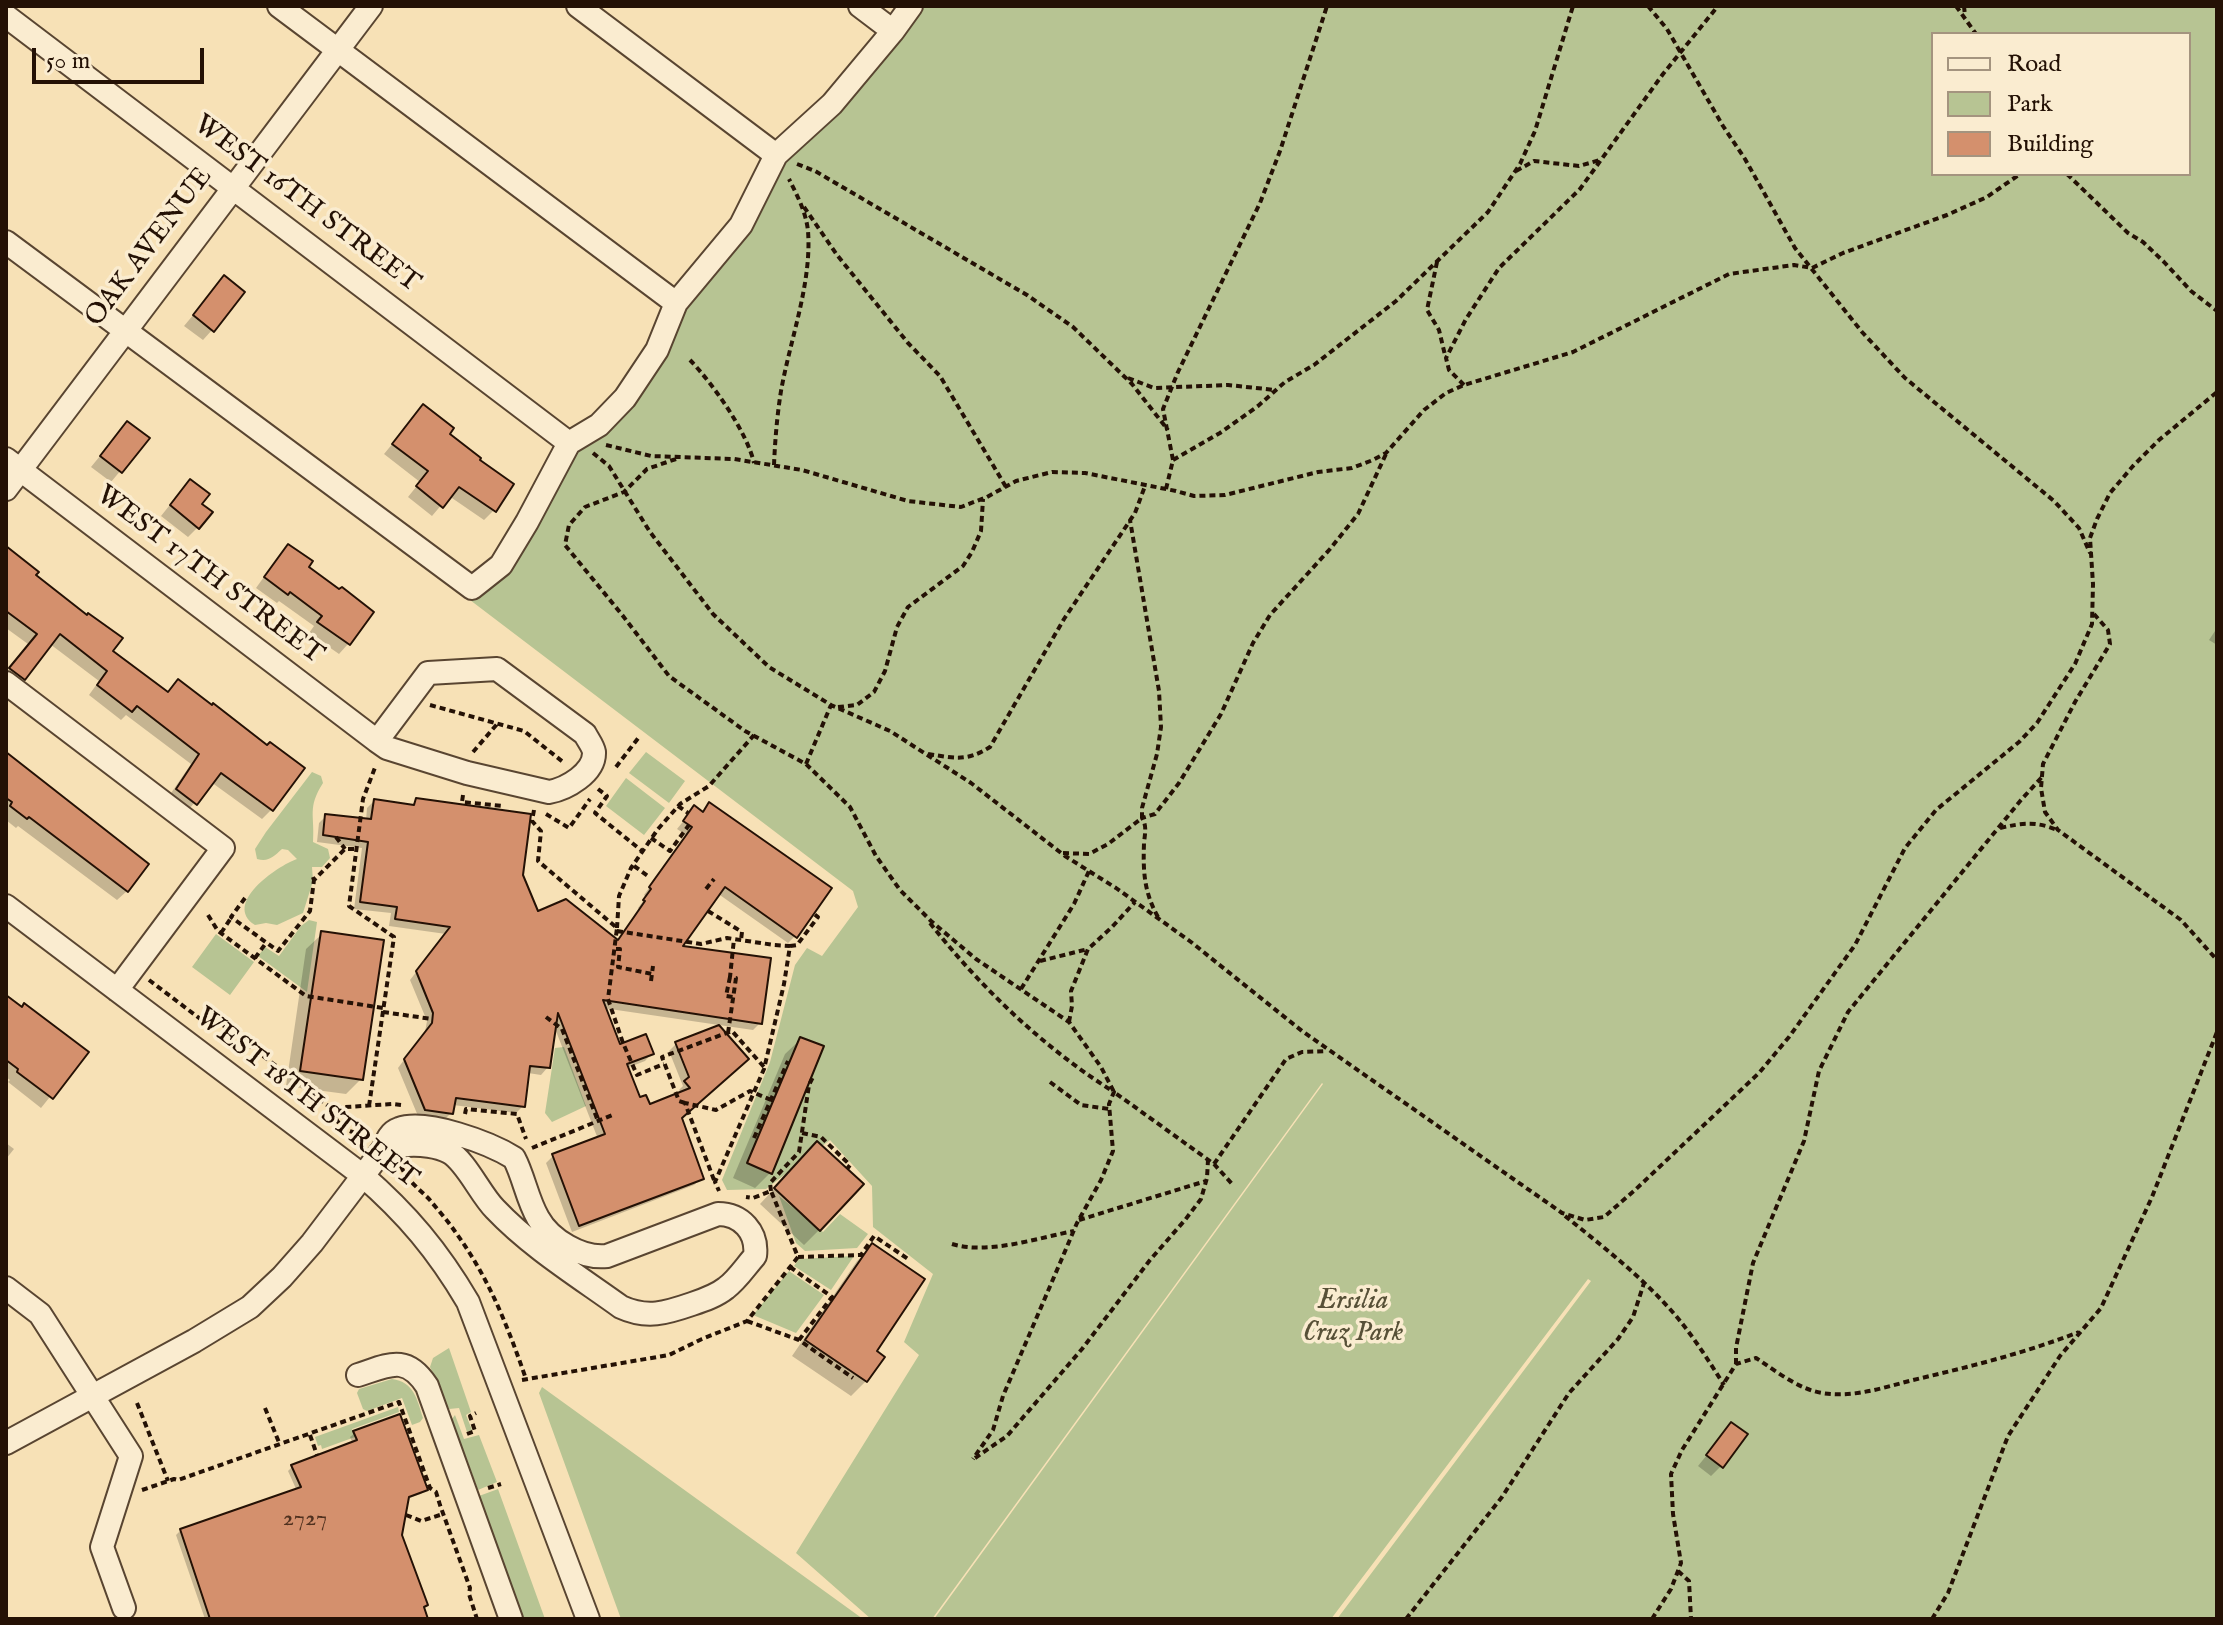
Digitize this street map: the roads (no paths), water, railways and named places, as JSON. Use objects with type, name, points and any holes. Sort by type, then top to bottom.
[{"type":"street","points":[[279,6],[676,303]]},
{"type":"street","name":"OAK AVENUE","points":[[6,489],[13,464],[124,332],[371,6]]},
{"type":"street","points":[[578,6],[776,155]]},
{"type":"street","points":[[860,6],[893,31]]},
{"type":"street","points":[[6,242],[472,588],[501,565],[569,443],[599,425],[625,398],[657,350],[676,303],[741,225],[776,155],[832,104],[911,6]]},
{"type":"street","name":"WEST 16TH STREET","points":[[6,16],[569,443]]},
{"type":"street","name":"WEST 17TH STREET","points":[[13,464],[382,745],[467,773],[549,792],[589,782],[594,749],[585,734],[497,669],[428,673],[382,745]]},
{"type":"street","points":[[6,683],[223,848],[117,990]]},
{"type":"street","name":"WEST 18TH STREET","points":[[6,906],[362,1175],[424,1235],[468,1302],[588,1619]]},
{"type":"street","points":[[6,1443],[194,1341],[250,1307],[312,1243],[390,1135],[398,1129],[443,1130],[509,1155],[516,1162],[545,1228],[583,1255],[607,1256],[725,1214],[746,1223],[756,1249],[755,1256],[729,1287],[716,1295],[665,1314],[634,1313],[621,1307],[514,1227],[482,1195],[456,1157],[439,1148],[412,1144],[395,1149],[383,1148]]},
{"type":"street","points":[[6,1288],[40,1314],[131,1456],[102,1547],[124,1608]]},
{"type":"street","points":[[358,1375],[401,1364],[418,1372],[427,1386],[511,1619]]},
{"type":"park label","name":"Ersilia Cruz Park","points":[[1353,1318]]}]
